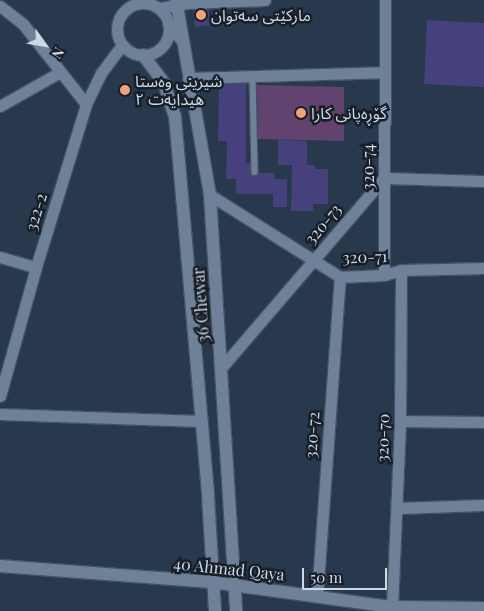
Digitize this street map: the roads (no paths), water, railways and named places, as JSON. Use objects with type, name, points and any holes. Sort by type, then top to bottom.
[{"type":"street","points":[[160,8],[177,2],[265,0]]},
{"type":"street","name":"320-74","points":[[384,275],[385,0]]},
{"type":"street","points":[[169,24],[169,33],[160,49],[143,55],[128,51],[122,45],[116,31],[117,24],[128,3],[145,2],[160,8],[169,24],[183,42]]},
{"type":"street","name":"36 Chewar","points":[[177,2],[188,78],[210,195],[236,611]]},
{"type":"street","points":[[0,6],[23,24],[86,104]]},
{"type":"street","name":"322-2","points":[[1,389],[86,104],[101,73],[122,45]]},
{"type":"street","points":[[143,55],[164,83],[175,116],[208,496],[214,611]]},
{"type":"street","points":[[0,106],[60,72]]},
{"type":"street","points":[[188,78],[384,72]]},
{"type":"street","points":[[384,178],[484,181]]},
{"type":"street","name":"320-73","points":[[222,367],[384,178]]},
{"type":"street","name":"320-71","points":[[210,195],[340,277],[384,275],[402,270],[484,268]]},
{"type":"street","points":[[0,257],[36,267]]},
{"type":"street","name":"320-70","points":[[392,607],[400,421],[402,270]]},
{"type":"street","name":"320-72","points":[[317,596],[340,277]]},
{"type":"street","points":[[0,414],[201,421]]},
{"type":"street","points":[[400,421],[484,422]]},
{"type":"street","points":[[396,508],[484,505]]},
{"type":"street","name":"40 Ahmad Qaya","points":[[0,566],[212,582],[392,607],[484,608]]},
{"type":"lane","points":[[253,76],[255,172]]},
{"type":"place","name":"مارکێتی سەتوان","points":[[201,15]]},
{"type":"place","name":"شیرینی وەستا هیدایەت ٢","points":[[125,90]]},
{"type":"place","name":"گۆڕەپانی کارا","points":[[301,113]]}]
